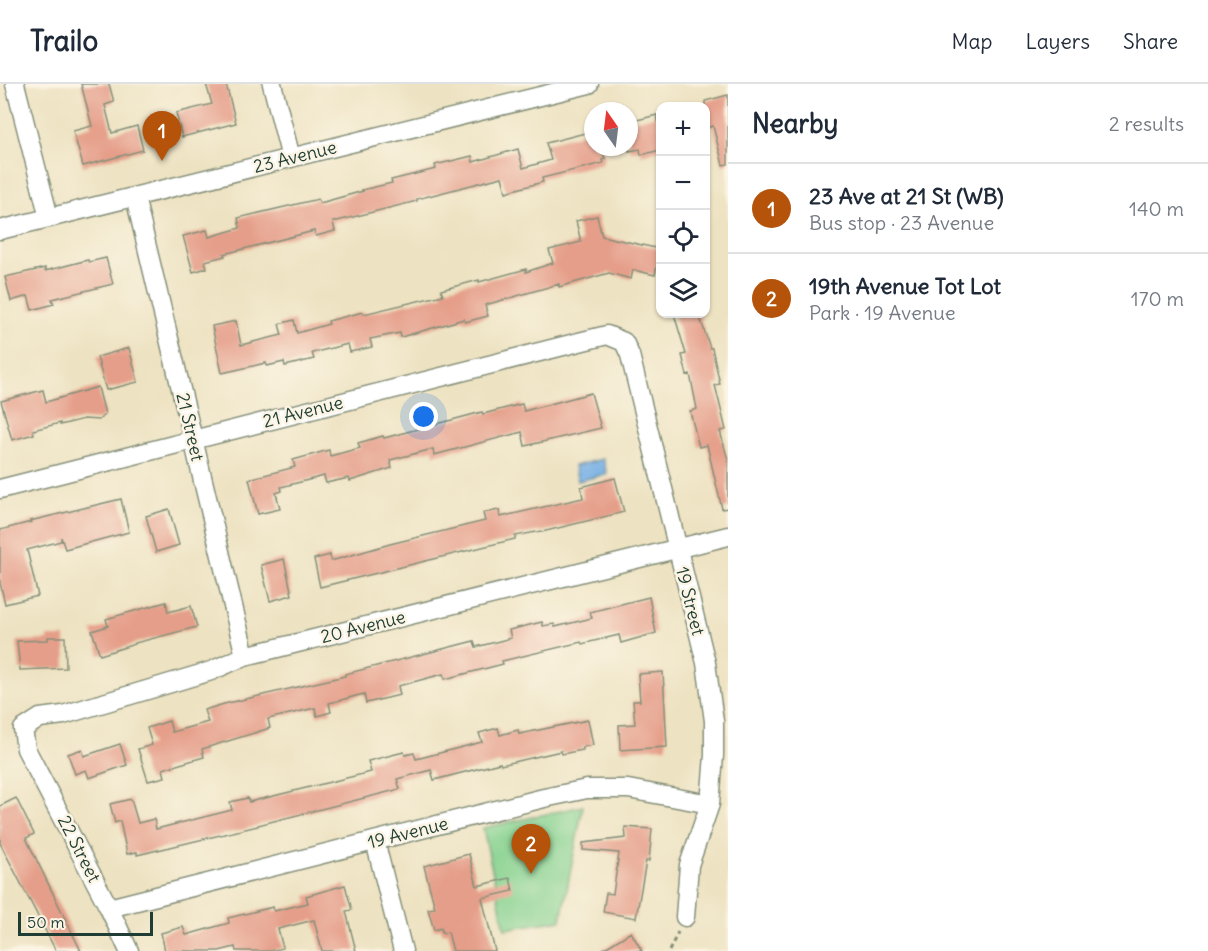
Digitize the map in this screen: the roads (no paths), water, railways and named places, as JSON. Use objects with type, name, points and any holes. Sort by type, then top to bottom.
[{"type":"street","points":[[15,84],[49,218]]},
{"type":"street","points":[[272,84],[291,158]]},
{"type":"street","name":"23 Avenue","points":[[0,230],[291,158],[532,91],[589,84]]},
{"type":"street","name":"21 Street","points":[[135,197],[245,656]]},
{"type":"street","name":"21 Avenue","points":[[0,489],[607,335]]},
{"type":"street","name":"19 Street","points":[[607,335],[624,342],[630,355],[710,689],[714,721],[710,804],[689,864],[685,917]]},
{"type":"street","name":"20 Avenue","points":[[26,749],[23,729],[40,718],[63,715],[212,671],[245,656],[728,536]]},
{"type":"street","name":"22 Street","points":[[26,749],[129,951]]},
{"type":"street","name":"19 Avenue","points":[[109,908],[587,789],[628,789],[710,804]]},
{"type":"street","points":[[375,841],[403,951]]},
{"type":"water","points":[[603,459],[607,474],[578,481],[574,466]]},
{"type":"place","name":"23 Ave at 21 St (WB)","points":[[162,161]]},
{"type":"place","name":"19th Avenue Tot Lot","points":[[531,874]]}]
